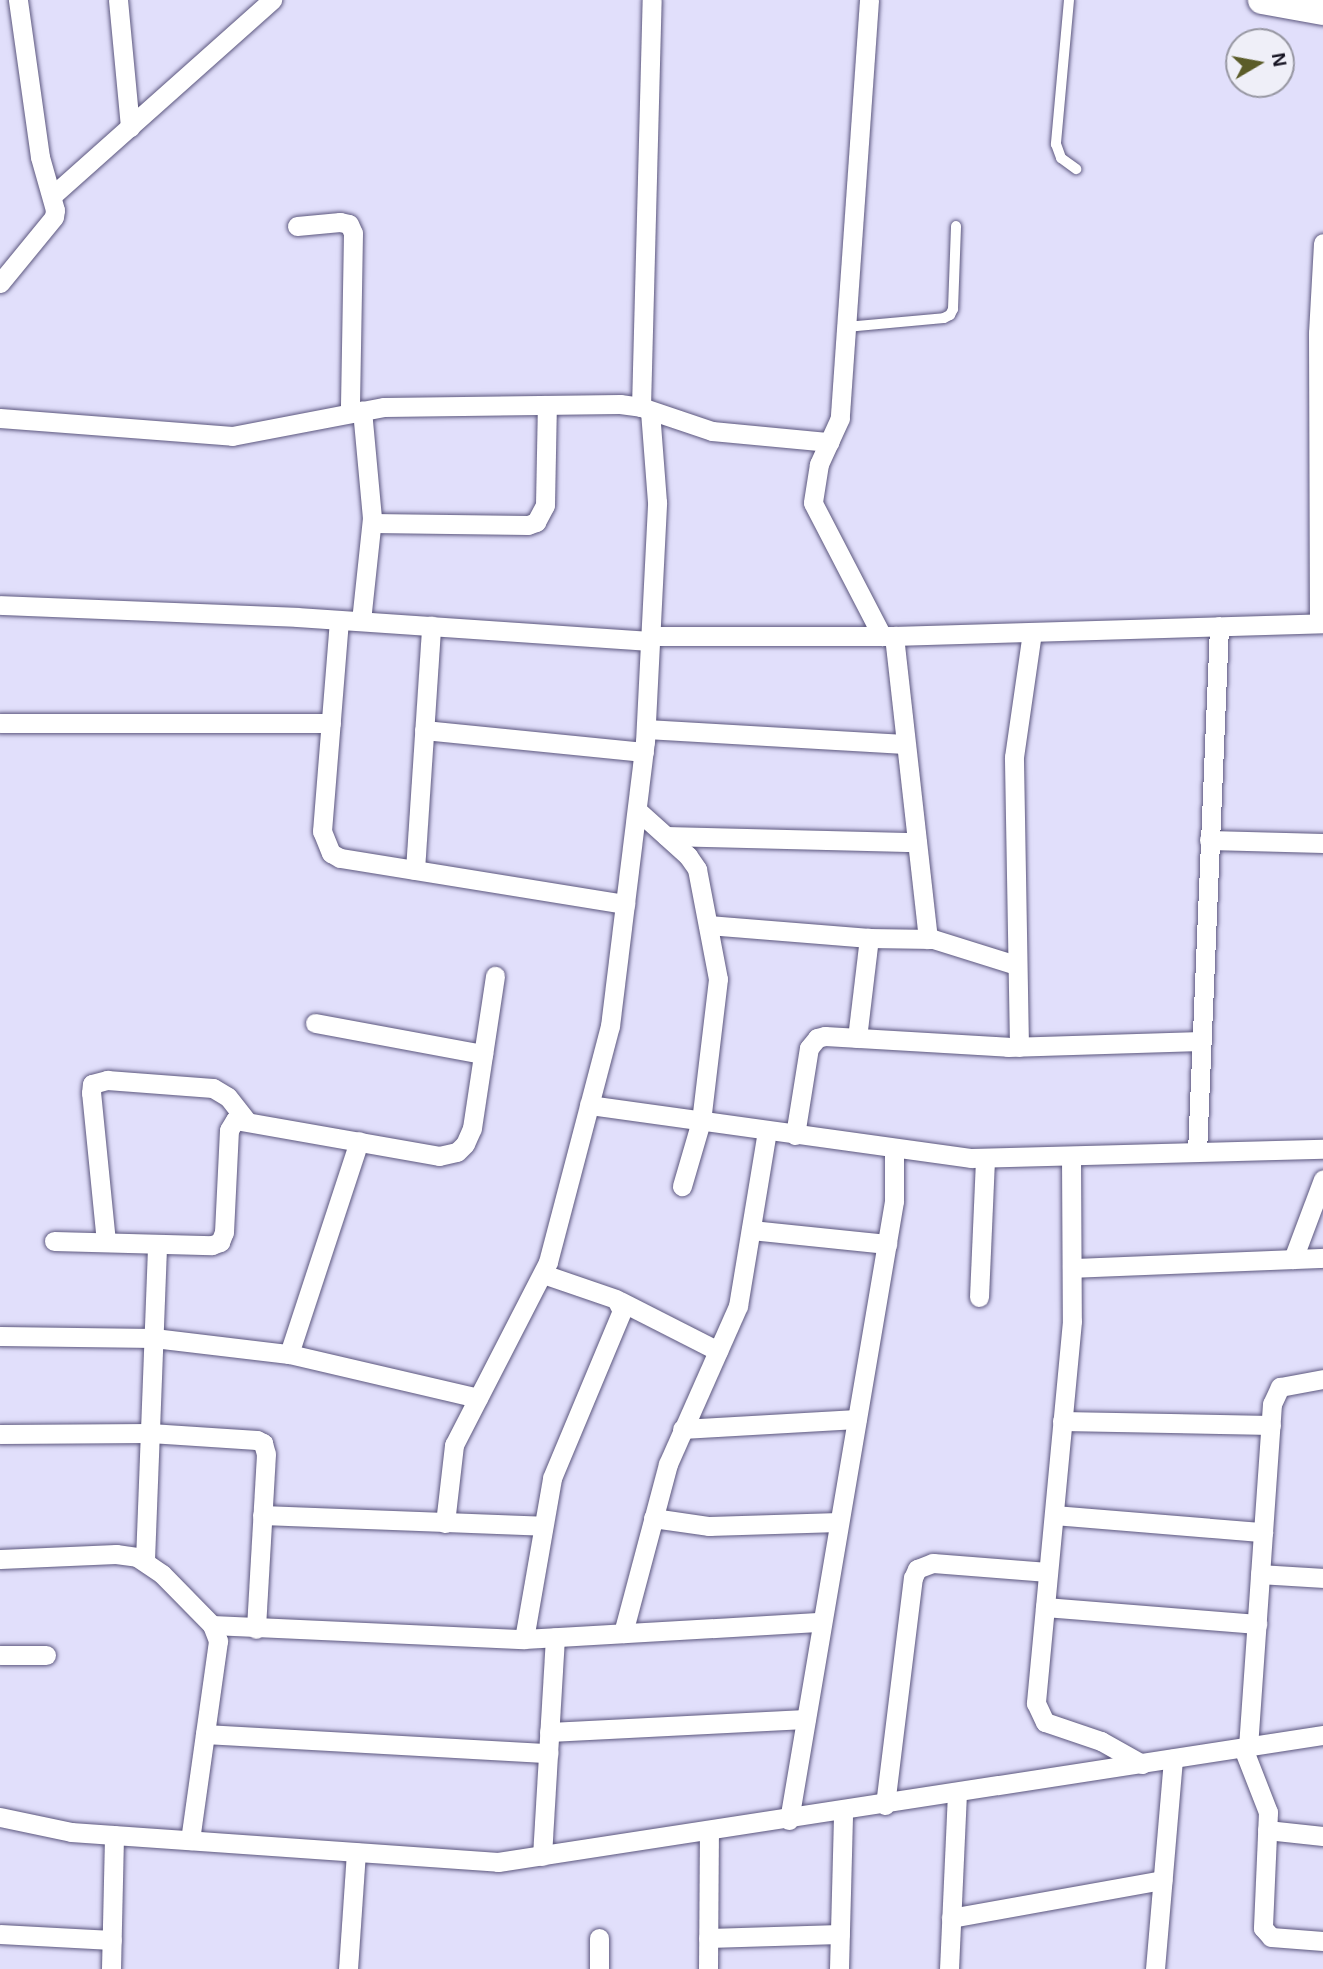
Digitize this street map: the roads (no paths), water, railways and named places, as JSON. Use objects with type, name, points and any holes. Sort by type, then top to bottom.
[{"type":"street","points":[[0,283],[54,217],[52,196],[40,158],[18,0]]},
{"type":"street","points":[[118,0],[130,127]]},
{"type":"street","points":[[52,196],[272,0]]},
{"type":"street","points":[[445,1522],[452,1453],[543,1274],[610,1026],[644,752],[657,502],[646,409],[652,0]]},
{"type":"street","points":[[869,0],[840,418],[816,471],[813,508],[888,636],[905,744],[928,939]]},
{"type":"street","points":[[1262,0],[1323,11]]},
{"type":"street","points":[[297,226],[340,222],[349,224],[353,233],[356,411],[372,523],[361,621]]},
{"type":"street","points":[[0,605],[361,621],[650,639],[888,636],[1321,623],[1318,333],[1323,243]]},
{"type":"street","points":[[0,418],[232,436],[356,411],[620,404],[646,409],[712,431],[829,442]]},
{"type":"street","points":[[372,523],[528,525],[536,522],[545,505],[547,405]]},
{"type":"street","points":[[340,620],[322,831],[324,844],[331,853],[340,858],[625,904]]},
{"type":"street","points":[[415,870],[430,626]]},
{"type":"street","points":[[1197,1152],[1219,626]]},
{"type":"street","points":[[1019,1047],[1014,757],[1032,632]]},
{"type":"street","points":[[0,723],[331,723]]},
{"type":"street","points":[[646,729],[905,744]]},
{"type":"street","points":[[424,730],[644,752]]},
{"type":"street","points":[[637,810],[688,856],[697,869],[718,989],[701,1121],[682,1186]]},
{"type":"street","points":[[666,836],[916,842]]},
{"type":"street","points":[[1209,840],[1323,843]]},
{"type":"street","points":[[708,925],[869,939],[928,939],[1016,965]]},
{"type":"street","points":[[857,1038],[869,939]]},
{"type":"street","points":[[54,1241],[212,1245],[220,1242],[224,1231],[229,1130],[235,1120],[439,1156],[457,1152],[466,1144],[471,1128],[495,976]]},
{"type":"street","points":[[315,1023],[483,1054]]},
{"type":"street","points":[[795,1135],[812,1042],[825,1035],[1019,1047],[1201,1041]]},
{"type":"street","points":[[106,1242],[90,1093],[92,1084],[107,1080],[214,1088],[228,1097],[246,1120]]},
{"type":"street","points":[[589,1105],[795,1135],[985,1158],[1323,1149]]},
{"type":"street","points":[[623,1633],[667,1464],[738,1306],[767,1131]]},
{"type":"street","points":[[289,1354],[359,1141]]},
{"type":"street","points":[[789,1820],[894,1201],[894,1147]]},
{"type":"street","points":[[1071,1156],[1072,1321],[1036,1703],[1038,1713],[1053,1726],[1101,1741],[1142,1764]]},
{"type":"street","points":[[979,1297],[985,1158]]},
{"type":"street","points":[[1293,1259],[1323,1179]]},
{"type":"street","points":[[751,1230],[887,1244]]},
{"type":"street","points":[[145,1560],[157,1244]]},
{"type":"street","points":[[1072,1268],[1323,1258]]},
{"type":"street","points":[[543,1274],[620,1301],[718,1351]]},
{"type":"street","points":[[524,1639],[552,1478],[622,1311],[620,1301]]},
{"type":"street","points":[[0,1336],[154,1338],[289,1354],[478,1398]]},
{"type":"street","points":[[1323,1378],[1280,1387],[1272,1404],[1246,1747],[1266,1802],[1263,1928],[1271,1937],[1323,1941]]},
{"type":"street","points":[[682,1429],[857,1419]]},
{"type":"street","points":[[1062,1421],[1271,1424]]},
{"type":"street","points":[[0,1434],[150,1433],[257,1440],[263,1443],[266,1454],[256,1629]]},
{"type":"street","points":[[262,1515],[543,1526]]},
{"type":"street","points":[[1054,1515],[1263,1532]]},
{"type":"street","points":[[653,1518],[709,1527],[839,1522]]},
{"type":"street","points":[[0,1559],[116,1554],[145,1560],[212,1625],[218,1641],[190,1840]]},
{"type":"street","points":[[885,1804],[913,1578],[917,1569],[933,1563],[1048,1572]]},
{"type":"street","points":[[1260,1574],[1323,1578]]},
{"type":"street","points":[[1045,1607],[1257,1624]]},
{"type":"street","points":[[212,1625],[524,1639],[822,1622]]},
{"type":"street","points":[[542,1856],[555,1637]]},
{"type":"street","points":[[0,1655],[46,1655]]},
{"type":"street","points":[[549,1732],[806,1719]]},
{"type":"street","points":[[205,1734],[548,1753]]},
{"type":"street","points":[[0,1816],[71,1832],[498,1862],[789,1820],[1323,1735]]},
{"type":"street","points":[[1155,1969],[1173,1759]]},
{"type":"street","points":[[949,1969],[957,1793]]},
{"type":"street","points":[[839,1969],[843,1811]]},
{"type":"street","points":[[1267,1830],[1323,1836]]},
{"type":"street","points":[[708,1969],[709,1832]]},
{"type":"street","points":[[111,1969],[114,1835]]},
{"type":"street","points":[[348,1969],[356,1852]]},
{"type":"street","points":[[951,1918],[1163,1880]]},
{"type":"street","points":[[0,1934],[112,1940]]},
{"type":"street","points":[[708,1938],[840,1934]]},
{"type":"street","points":[[599,1938],[599,1969]]},
{"type":"lane","points":[[1069,0],[1056,144],[1061,158],[1076,169]]},
{"type":"lane","points":[[846,327],[944,318],[950,315],[953,309],[956,226]]}]
